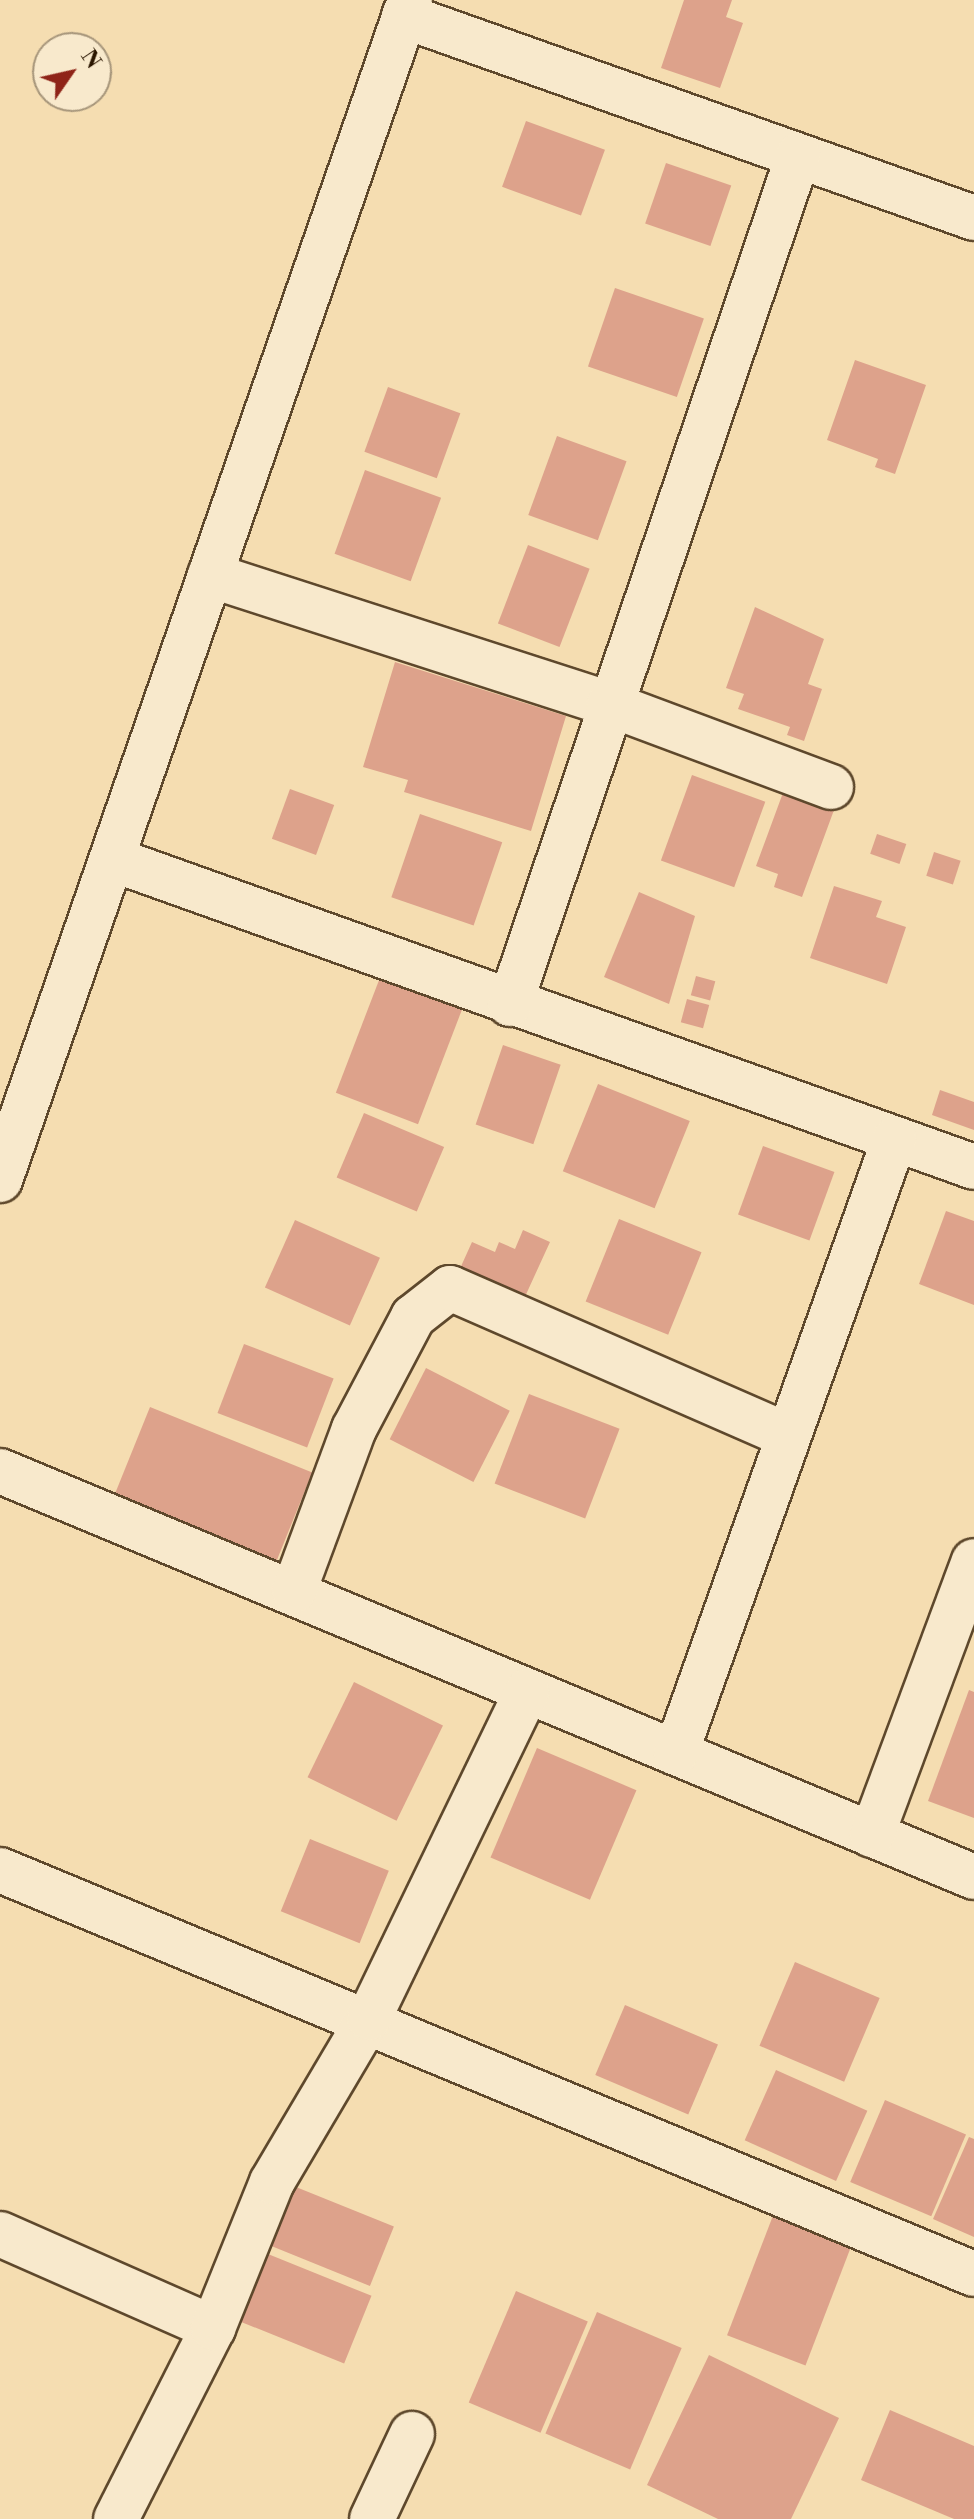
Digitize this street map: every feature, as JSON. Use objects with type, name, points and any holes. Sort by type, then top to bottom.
[{"type":"street","points":[[0,1180],[407,8],[798,156],[974,218]]},
{"type":"street","points":[[510,1004],[609,704],[798,156]]},
{"type":"street","points":[[210,575],[609,704],[831,787]]},
{"type":"street","points":[[112,859],[510,1004],[974,1167]]},
{"type":"street","points":[[676,1753],[894,1140]]},
{"type":"street","points":[[294,1591],[354,1429],[413,1317],[450,1288],[788,1436]]},
{"type":"street","points":[[0,1471],[974,1877]]},
{"type":"street","points":[[872,1835],[974,1561]]},
{"type":"street","points":[[116,2519],[213,2328],[272,2182],[369,2018],[527,1691]]},
{"type":"street","points":[[0,1870],[369,2018],[974,2274]]},
{"type":"street","points":[[0,2234],[213,2328]]},
{"type":"street","points":[[372,2519],[412,2434]]},
{"type":"building","points":[[684,0],[732,0],[726,17],[743,23],[720,88],[661,68]]},
{"type":"building","points":[[526,121],[605,150],[581,216],[502,187]]},
{"type":"building","points":[[666,163],[731,185],[710,246],[645,224]]},
{"type":"building","points":[[615,288],[704,319],[677,397],[588,366]]},
{"type":"building","points":[[855,360],[926,385],[895,474],[875,467],[878,459],[827,440]]},
{"type":"building","points":[[388,387],[460,413],[437,478],[364,452]]},
{"type":"building","points":[[557,436],[627,461],[598,540],[528,515]]},
{"type":"building","points":[[365,470],[441,498],[411,581],[335,554]]},
{"type":"building","points":[[528,545],[590,569],[560,647],[498,623]]},
{"type":"building","points":[[755,607],[824,639],[808,684],[822,689],[804,741],[787,735],[790,727],[738,709],[744,694],[726,688]]},
{"type":"building","points":[[395,662],[566,716],[531,831],[404,792],[408,780],[363,767]]},
{"type":"building","points":[[692,775],[765,802],[734,887],[661,861]]},
{"type":"building","points":[[290,789],[334,805],[316,855],[272,839]]},
{"type":"building","points":[[784,790],[834,810],[802,897],[774,887],[778,874],[756,866]]},
{"type":"building","points":[[420,814],[502,842],[474,926],[391,897]]},
{"type":"building","points":[[877,834],[906,844],[899,864],[870,854]]},
{"type":"building","points":[[934,852],[961,861],[953,884],[926,876]]},
{"type":"building","points":[[834,886],[882,901],[876,917],[906,927],[887,984],[810,958]]},
{"type":"building","points":[[639,892],[695,916],[669,1004],[604,977]]},
{"type":"building","points":[[381,975],[463,1007],[418,1124],[336,1093]]},
{"type":"building","points":[[696,976],[715,981],[710,1000],[691,995]]},
{"type":"building","points":[[687,999],[709,1005],[703,1028],[681,1022]]},
{"type":"building","points":[[503,1045],[561,1065],[533,1144],[476,1124]]},
{"type":"building","points":[[598,1084],[690,1121],[655,1208],[563,1171]]},
{"type":"building","points":[[940,1090],[974,1102],[974,1130],[932,1115]]},
{"type":"building","points":[[364,1113],[444,1147],[417,1211],[337,1177]]},
{"type":"building","points":[[763,1146],[834,1172],[809,1241],[738,1215]]},
{"type":"building","points":[[946,1211],[974,1221],[974,1305],[919,1284]]},
{"type":"building","points":[[619,1219],[702,1252],[668,1335],[586,1302]]},
{"type":"building","points":[[295,1220],[380,1258],[350,1325],[265,1288]]},
{"type":"building","points":[[523,1230],[550,1242],[523,1301],[458,1273],[472,1242],[495,1252],[499,1242],[515,1249]]},
{"type":"building","points":[[244,1344],[334,1378],[307,1447],[217,1413]]},
{"type":"building","points":[[426,1368],[510,1411],[473,1482],[390,1439]]},
{"type":"building","points":[[529,1394],[620,1429],[585,1518],[495,1484]]},
{"type":"building","points":[[150,1407],[312,1473],[276,1562],[114,1497]]},
{"type":"building","points":[[354,1682],[443,1725],[397,1821],[308,1777]]},
{"type":"building","points":[[969,1690],[974,1692],[974,1818],[928,1801]]},
{"type":"building","points":[[537,1748],[636,1790],[590,1900],[491,1858]]},
{"type":"building","points":[[310,1839],[389,1871],[360,1943],[281,1911]]},
{"type":"building","points":[[795,1962],[880,1998],[844,2082],[759,2046]]},
{"type":"building","points":[[625,2005],[718,2044],[688,2114],[595,2075]]},
{"type":"building","points":[[776,2070],[867,2111],[836,2181],[745,2140]]},
{"type":"building","points":[[885,2100],[966,2134],[931,2216],[850,2182]]},
{"type":"building","points":[[969,2137],[974,2139],[974,2237],[933,2219]]},
{"type":"building","points":[[291,2185],[394,2227],[370,2286],[267,2244]]},
{"type":"building","points":[[774,2213],[852,2243],[805,2365],[727,2335]]},
{"type":"building","points":[[263,2252],[371,2296],[344,2364],[236,2320]]},
{"type":"building","points":[[516,2291],[588,2321],[541,2433],[469,2402]]},
{"type":"building","points":[[597,2312],[682,2348],[630,2469],[545,2434]]},
{"type":"building","points":[[709,2355],[839,2418],[791,2519],[718,2519],[647,2485]]},
{"type":"building","points":[[890,2410],[974,2446],[974,2519],[954,2519],[861,2480]]}]
